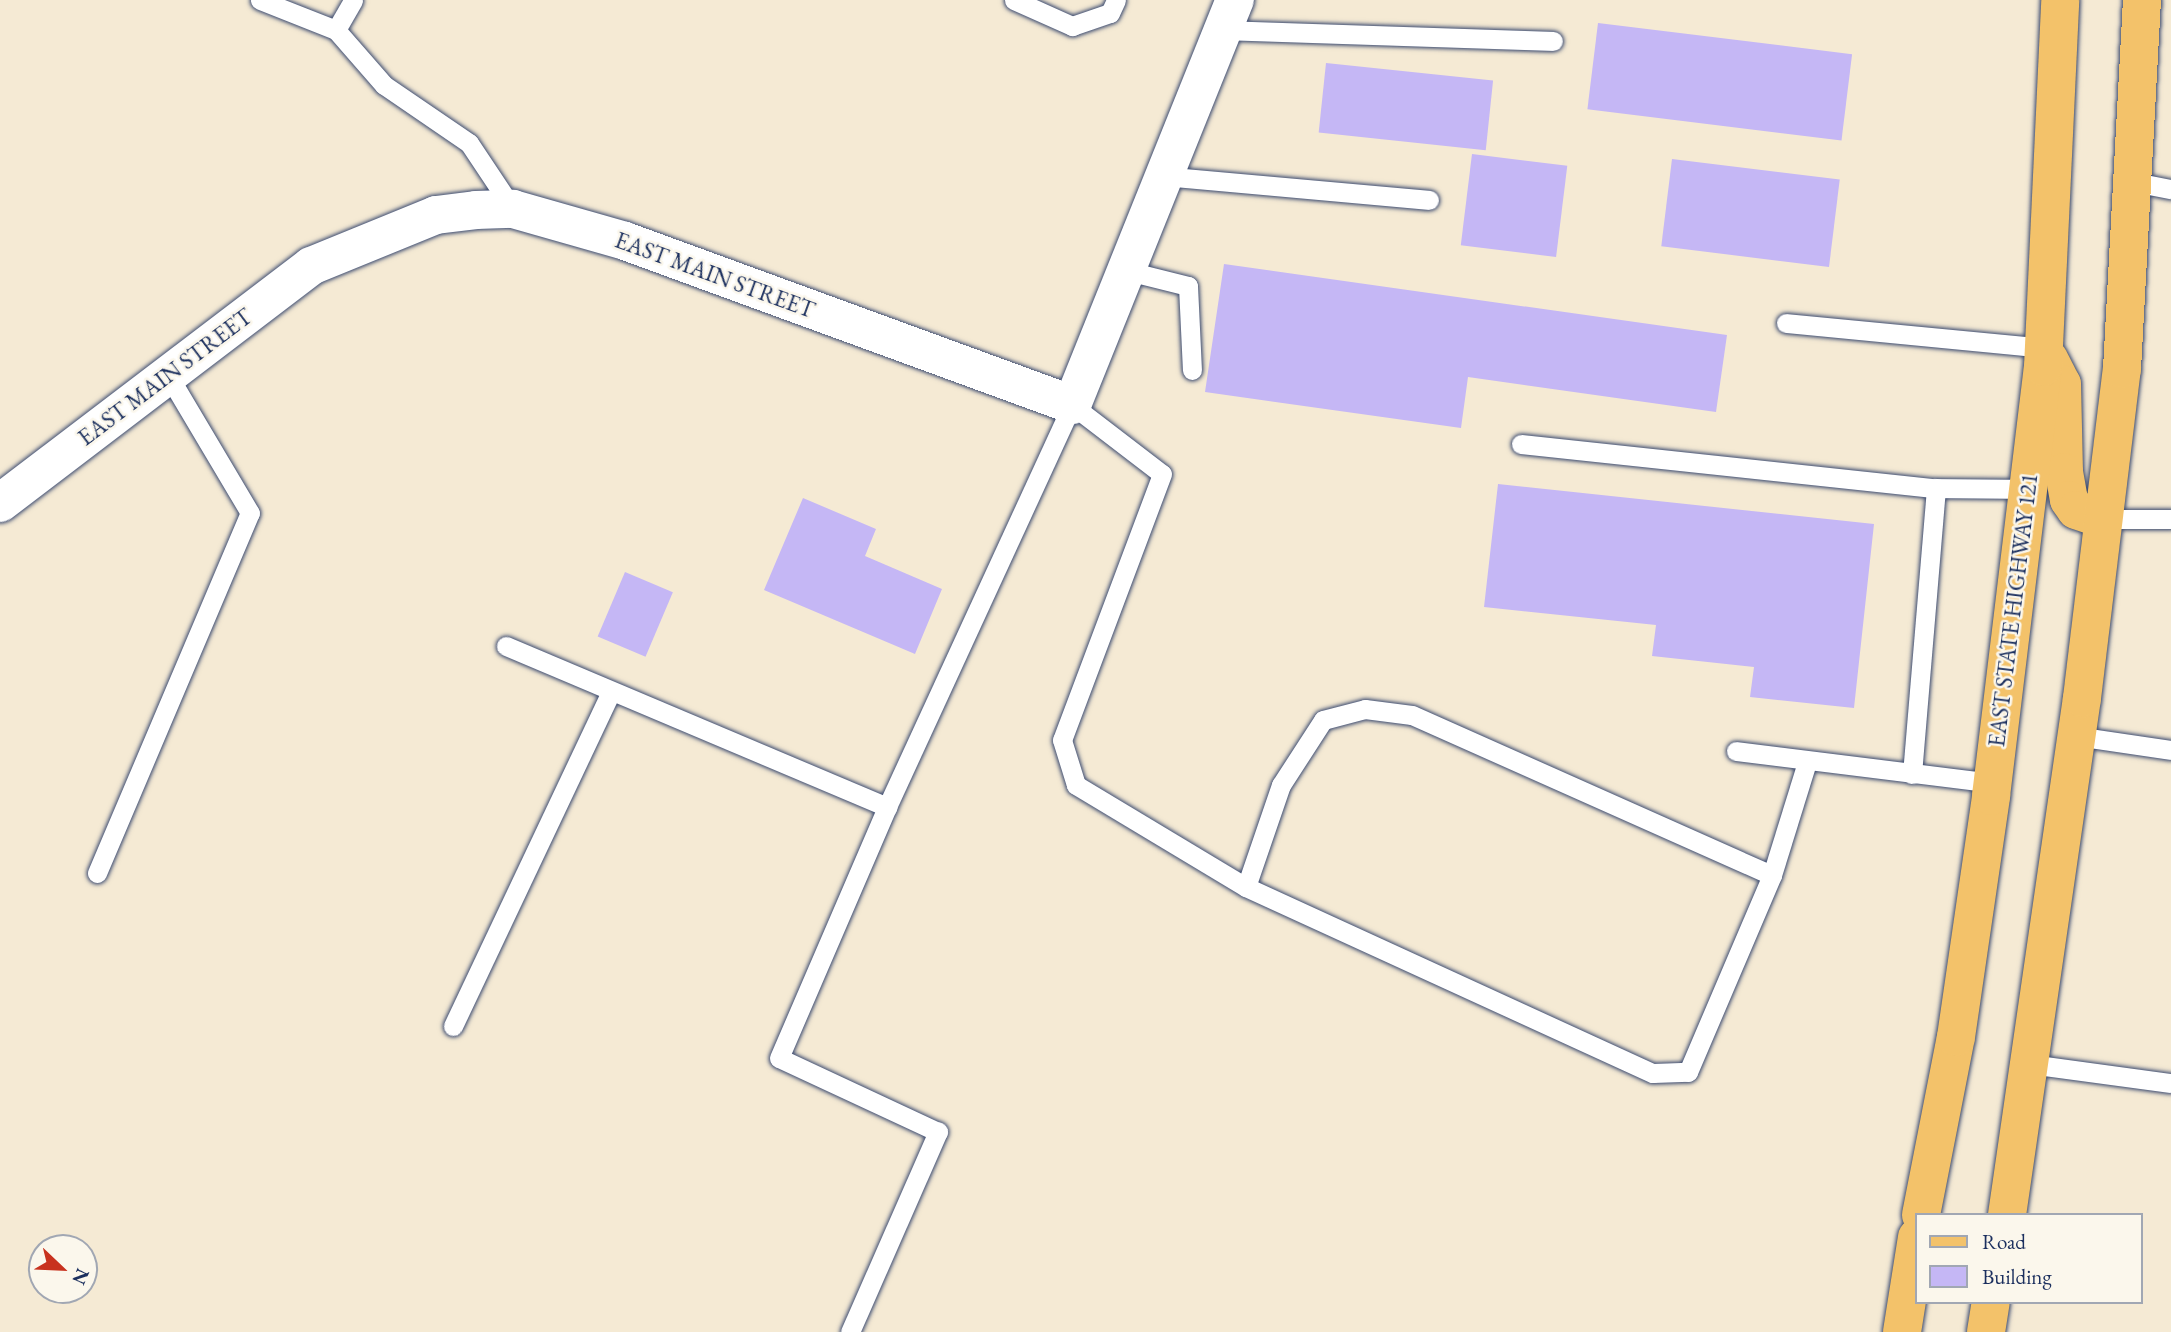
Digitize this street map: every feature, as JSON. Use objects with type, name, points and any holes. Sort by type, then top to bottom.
[{"type":"main road","name":"EAST STATE HIGHWAY 121","points":[[1921,1213],[1956,1037],[1993,783],[2028,489],[2044,348],[2060,0]]},
{"type":"main road","points":[[2007,1213],[2031,1064],[2076,736],[2122,369],[2142,0]]},
{"type":"main road","points":[[2044,348],[2062,384],[2064,472],[2069,499],[2076,510],[2102,519]]},
{"type":"main road","points":[[1902,1332],[1916,1243]]},
{"type":"main road","points":[[1986,1332],[1991,1304]]},
{"type":"street","points":[[1072,405],[1124,270],[1229,15]]},
{"type":"street","name":"EAST MAIN STREET","points":[[0,503],[311,267],[436,215],[513,209],[625,241],[1072,405]]},
{"type":"lane","points":[[260,0],[336,30],[384,85],[469,143],[513,209]]},
{"type":"lane","points":[[336,30],[353,0]]},
{"type":"lane","points":[[1014,0],[1072,26],[1110,13],[1116,0]]},
{"type":"lane","points":[[1229,15],[1553,41]]},
{"type":"lane","points":[[1162,176],[1429,200]]},
{"type":"lane","points":[[2134,182],[2171,189]]},
{"type":"lane","points":[[1124,270],[1188,286],[1192,370]]},
{"type":"lane","points":[[1786,323],[2044,348]]},
{"type":"lane","points":[[97,873],[250,513],[168,375]]},
{"type":"lane","points":[[850,1332],[938,1132],[779,1058],[887,807],[1072,405],[1163,474],[1062,740],[1076,786],[1246,887],[1653,1073],[1688,1072],[1772,875],[1807,762]]},
{"type":"lane","points":[[1521,444],[1936,488],[2028,489]]},
{"type":"lane","points":[[1912,774],[1936,488]]},
{"type":"lane","points":[[2102,519],[2171,519]]},
{"type":"lane","points":[[506,646],[887,807]]},
{"type":"lane","points":[[453,1026],[611,691]]},
{"type":"lane","points":[[1246,887],[1281,785],[1323,720],[1365,709],[1412,715],[1772,875]]},
{"type":"lane","points":[[2076,736],[2171,750]]},
{"type":"lane","points":[[1736,751],[1807,762],[1993,783]]},
{"type":"lane","points":[[2031,1064],[2171,1083]]},
{"type":"building","points":[[1598,23],[1852,54],[1841,141],[1587,109]]},
{"type":"building","points":[[1326,63],[1493,81],[1486,150],[1319,133]]},
{"type":"building","points":[[1472,154],[1567,166],[1556,257],[1461,245]]},
{"type":"building","points":[[1672,159],[1840,180],[1829,267],[1661,246]]},
{"type":"building","points":[[1224,264],[1727,335],[1716,412],[1468,377],[1461,428],[1205,392]]},
{"type":"building","points":[[1498,484],[1874,524],[1854,708],[1750,697],[1754,667],[1652,656],[1656,625],[1484,607]]},
{"type":"building","points":[[803,498],[876,529],[865,556],[942,589],[915,654],[764,590]]},
{"type":"building","points":[[625,572],[673,592],[646,657],[598,636]]}]
